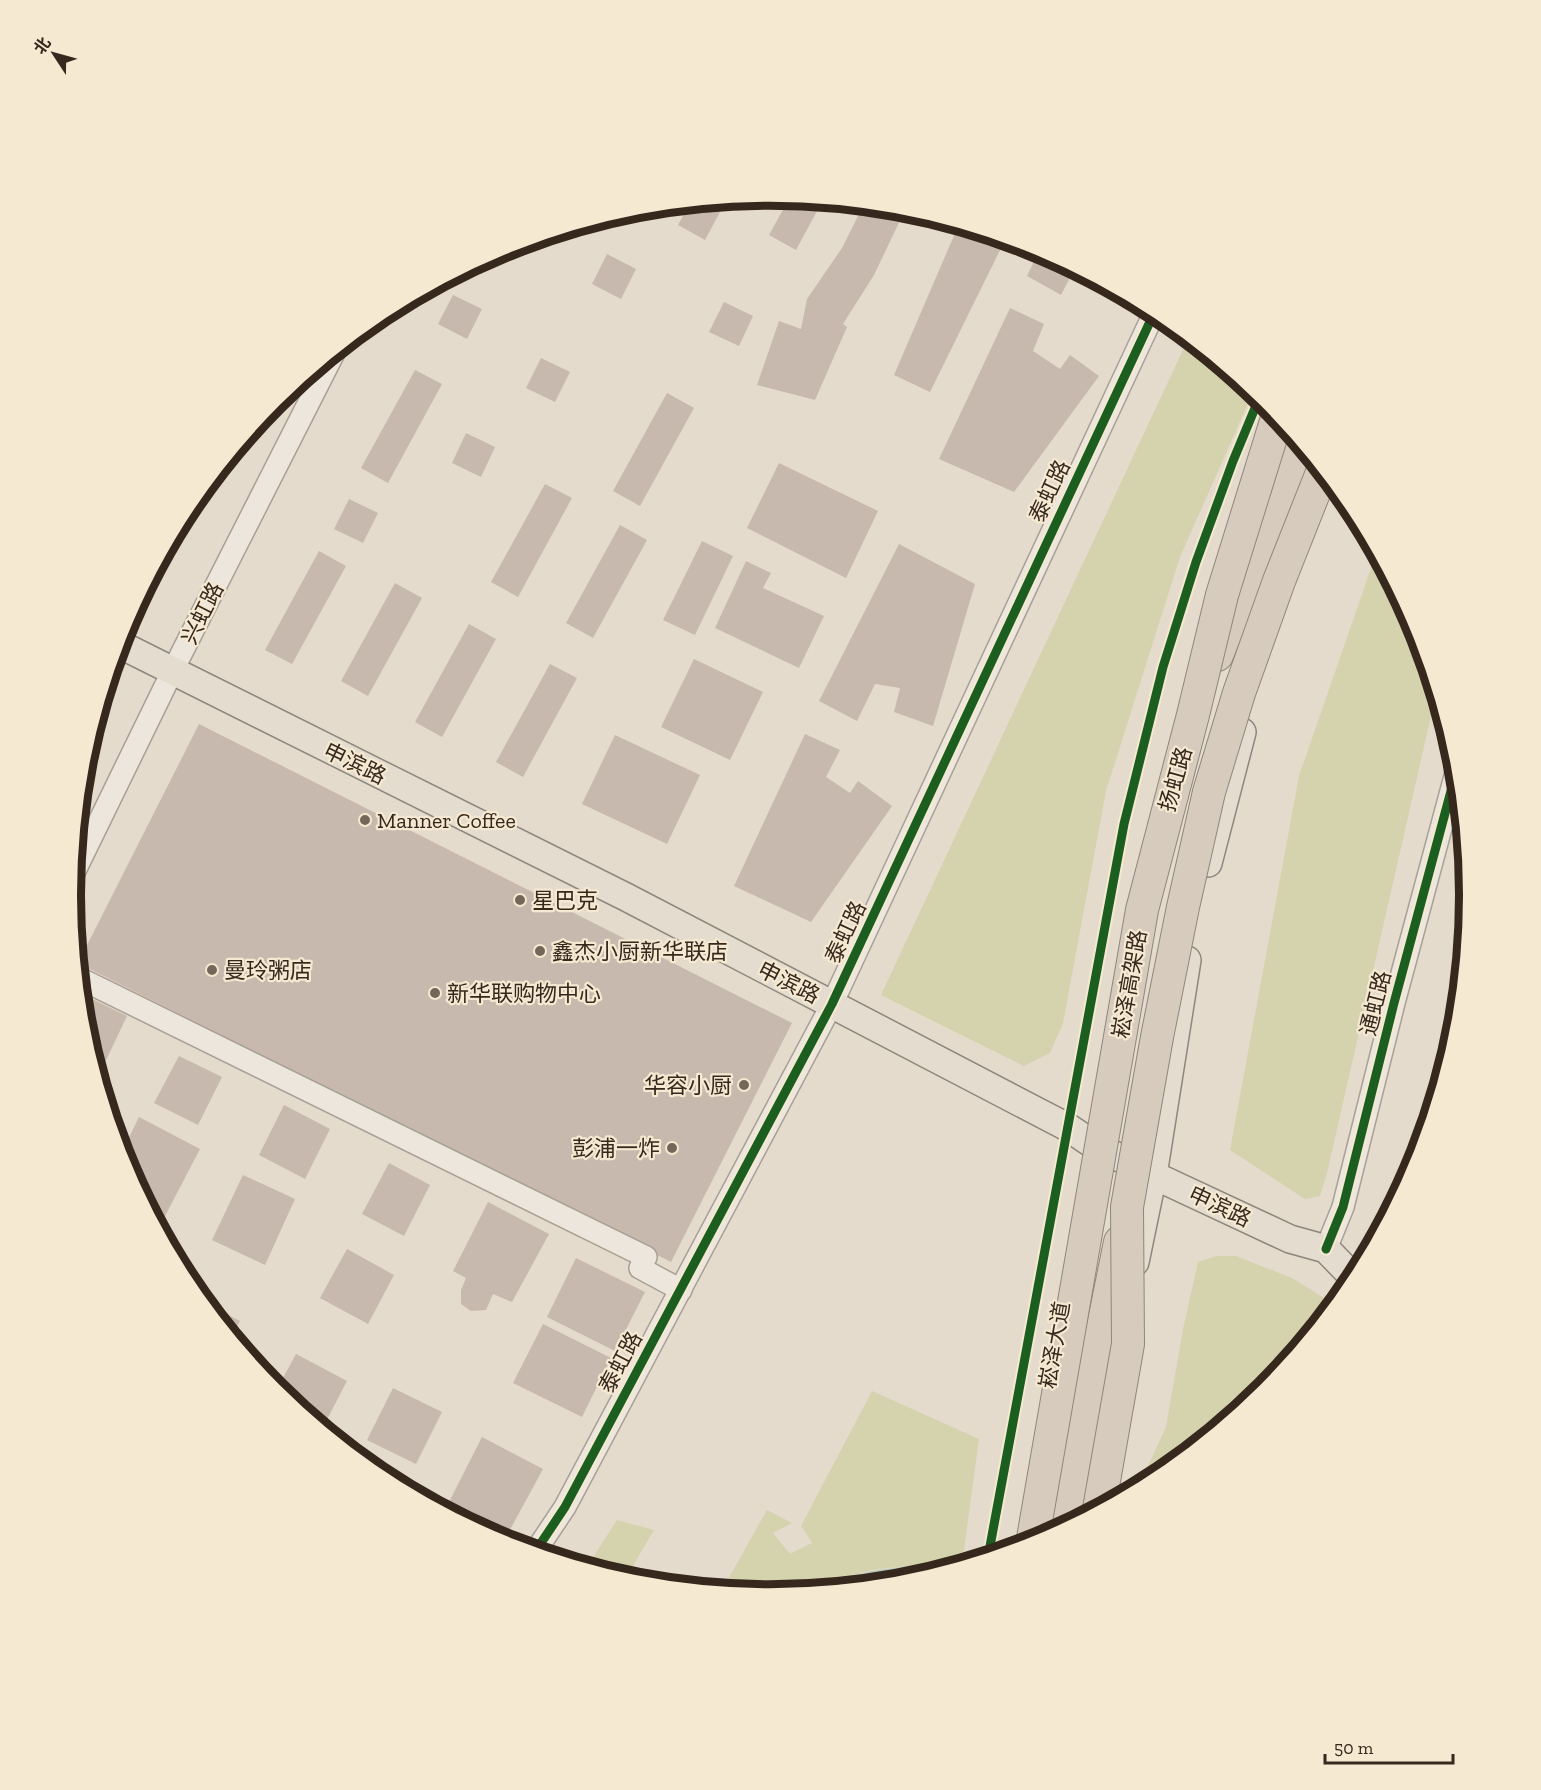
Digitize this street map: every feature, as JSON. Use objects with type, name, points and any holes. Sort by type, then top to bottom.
[{"type":"highway","points":[[1193,715],[1222,595],[1275,425]]},
{"type":"highway","name":"崧泽高架路","points":[[1024,1536],[1142,910],[1193,715],[1299,452]]},
{"type":"highway","name":"崧泽高架路","points":[[1064,1518],[1127,1208],[1157,1037],[1209,792],[1243,681],[1320,478]]},
{"type":"highway","points":[[1101,1499],[1128,1344],[1127,1208]]},
{"type":"main road","name":"扬虹路","points":[[1091,1143],[1158,836],[1257,493],[1281,431]]},
{"type":"main road","points":[[1085,1508],[1153,1175],[1194,918],[1260,662],[1324,483]]},
{"type":"main road","name":"申滨路","points":[[127,648],[626,897],[1069,1128],[1091,1143],[1153,1175],[1290,1239],[1326,1250],[1348,1272]]},
{"type":"main road","name":"崧泽大道","points":[[1024,1536],[1091,1143]]},
{"type":"street","name":"泰虹路","points":[[540,1545],[565,1507],[832,1004],[1150,320]]},
{"type":"street","name":"兴虹路","points":[[82,857],[172,672],[326,369]]},
{"type":"street","name":"通虹路","points":[[1326,1250],[1344,1207],[1394,1003],[1452,789]]},
{"type":"street","points":[[87,982],[646,1257],[640,1268],[681,1290]]},
{"type":"shaded area","points":[[1185,345],[1250,400],[1180,557],[1106,791],[1063,1023],[1050,1053],[1024,1066],[881,995]]},
{"type":"shaded area","points":[[1374,561],[1408,631],[1434,709],[1327,1173],[1320,1196],[1305,1199],[1230,1150],[1299,776]]},
{"type":"shaded area","points":[[1216,1256],[1236,1256],[1292,1278],[1328,1301],[1289,1350],[1258,1383],[1190,1442],[1144,1474],[1166,1427],[1183,1329],[1198,1262]]},
{"type":"shaded area","points":[[872,1391],[979,1439],[963,1557],[925,1566],[917,1565],[872,1570],[832,1582],[726,1583],[767,1510],[792,1523],[773,1533],[790,1554],[812,1543],[801,1526]]},
{"type":"shaded area","points":[[617,1520],[654,1530],[630,1570],[591,1561]]},
{"type":"shaded area","points":[[917,1565],[925,1566],[860,1579],[832,1582],[872,1571]]},
{"type":"building","points":[[785,206],[819,207],[796,250],[769,235]]},
{"type":"building","points":[[723,207],[705,240],[678,225],[686,211]]},
{"type":"building","points":[[860,211],[901,218],[874,275],[843,324],[847,327],[815,400],[757,385],[779,321],[801,329],[807,299],[842,248]]},
{"type":"building","points":[[956,231],[1002,246],[930,392],[894,375]]},
{"type":"building","points":[[607,254],[636,269],[621,299],[592,284]]},
{"type":"building","points":[[1035,259],[1071,275],[1061,295],[1027,276]]},
{"type":"building","points":[[453,295],[482,309],[467,339],[438,324]]},
{"type":"building","points":[[724,302],[753,316],[739,346],[709,332]]},
{"type":"building","points":[[1010,308],[1044,324],[1033,351],[1060,369],[1070,355],[1099,376],[1014,492],[939,459]]},
{"type":"building","points":[[541,358],[570,372],[555,402],[526,388]]},
{"type":"building","points":[[415,370],[442,384],[388,483],[361,468]]},
{"type":"building","points":[[667,393],[694,408],[640,506],[613,491]]},
{"type":"building","points":[[466,433],[495,447],[481,477],[452,463]]},
{"type":"building","points":[[779,463],[878,511],[846,578],[747,528]]},
{"type":"building","points":[[545,484],[572,498],[518,597],[491,582]]},
{"type":"building","points":[[349,499],[378,513],[363,543],[334,529]]},
{"type":"building","points":[[620,525],[647,540],[593,638],[566,623]]},
{"type":"building","points":[[702,541],[733,556],[695,635],[663,620]]},
{"type":"building","points":[[899,544],[975,584],[933,726],[894,712],[900,688],[875,684],[857,721],[819,701]]},
{"type":"building","points":[[319,551],[346,566],[292,664],[265,650]]},
{"type":"building","points":[[746,561],[771,573],[763,588],[824,616],[799,668],[715,628]]},
{"type":"building","points":[[395,583],[422,598],[368,696],[341,681]]},
{"type":"building","points":[[469,624],[496,639],[442,737],[415,722]]},
{"type":"building","points":[[694,659],[763,692],[730,760],[661,727]]},
{"type":"building","points":[[550,664],[577,678],[523,777],[496,762]]},
{"type":"building","name":"新华联购物中心","points":[[199,724],[792,1023],[671,1262],[85,967],[83,952]]},
{"type":"building","points":[[805,734],[840,750],[826,777],[850,793],[858,781],[892,806],[811,922],[734,886]]},
{"type":"building","points":[[615,735],[700,775],[667,844],[582,804]]},
{"type":"building","points":[[89,997],[127,1016],[103,1067]]},
{"type":"building","points":[[179,1056],[222,1077],[198,1125],[154,1103]]},
{"type":"building","points":[[284,1105],[330,1129],[305,1179],[259,1155]]},
{"type":"building","points":[[139,1117],[200,1149],[164,1218],[161,1217],[152,1200],[127,1142]]},
{"type":"building","points":[[389,1163],[430,1185],[404,1236],[362,1214]]},
{"type":"building","points":[[243,1175],[295,1199],[265,1265],[212,1240]]},
{"type":"building","points":[[488,1202],[549,1234],[512,1302],[493,1294],[486,1310],[471,1311],[461,1304],[461,1290],[466,1278],[453,1271]]},
{"type":"building","points":[[347,1249],[394,1275],[368,1324],[320,1298]]},
{"type":"building","points":[[576,1258],[645,1292],[615,1351],[547,1317]]},
{"type":"building","points":[[220,1311],[240,1321],[235,1330]]},
{"type":"building","points":[[543,1324],[611,1358],[582,1417],[513,1383]]},
{"type":"building","points":[[296,1354],[347,1381],[326,1421],[281,1381]]},
{"type":"building","points":[[393,1388],[442,1412],[416,1464],[367,1440]]},
{"type":"building","points":[[482,1437],[543,1469],[508,1533],[448,1504]]},
{"type":"cycle path","points":[[540,1545],[565,1507],[832,1004],[1151,320]]},
{"type":"cycle path","points":[[990,1549],[1124,824],[1163,667],[1196,562],[1256,405]]},
{"type":"cycle path","points":[[1326,1249],[1343,1207],[1394,1003],[1452,789]]},
{"type":"place","name":"Manner Coffee","points":[[365,820]]},
{"type":"place","name":"星巴克","points":[[520,900]]},
{"type":"place","name":"鑫杰小厨新华联店","points":[[540,951]]},
{"type":"place","name":"曼玲粥店","points":[[212,970]]},
{"type":"place","name":"新华联购物中心","points":[[435,993]]},
{"type":"place","name":"华容小厨","points":[[744,1085]]},
{"type":"place","name":"彭浦一炸","points":[[672,1148]]}]
